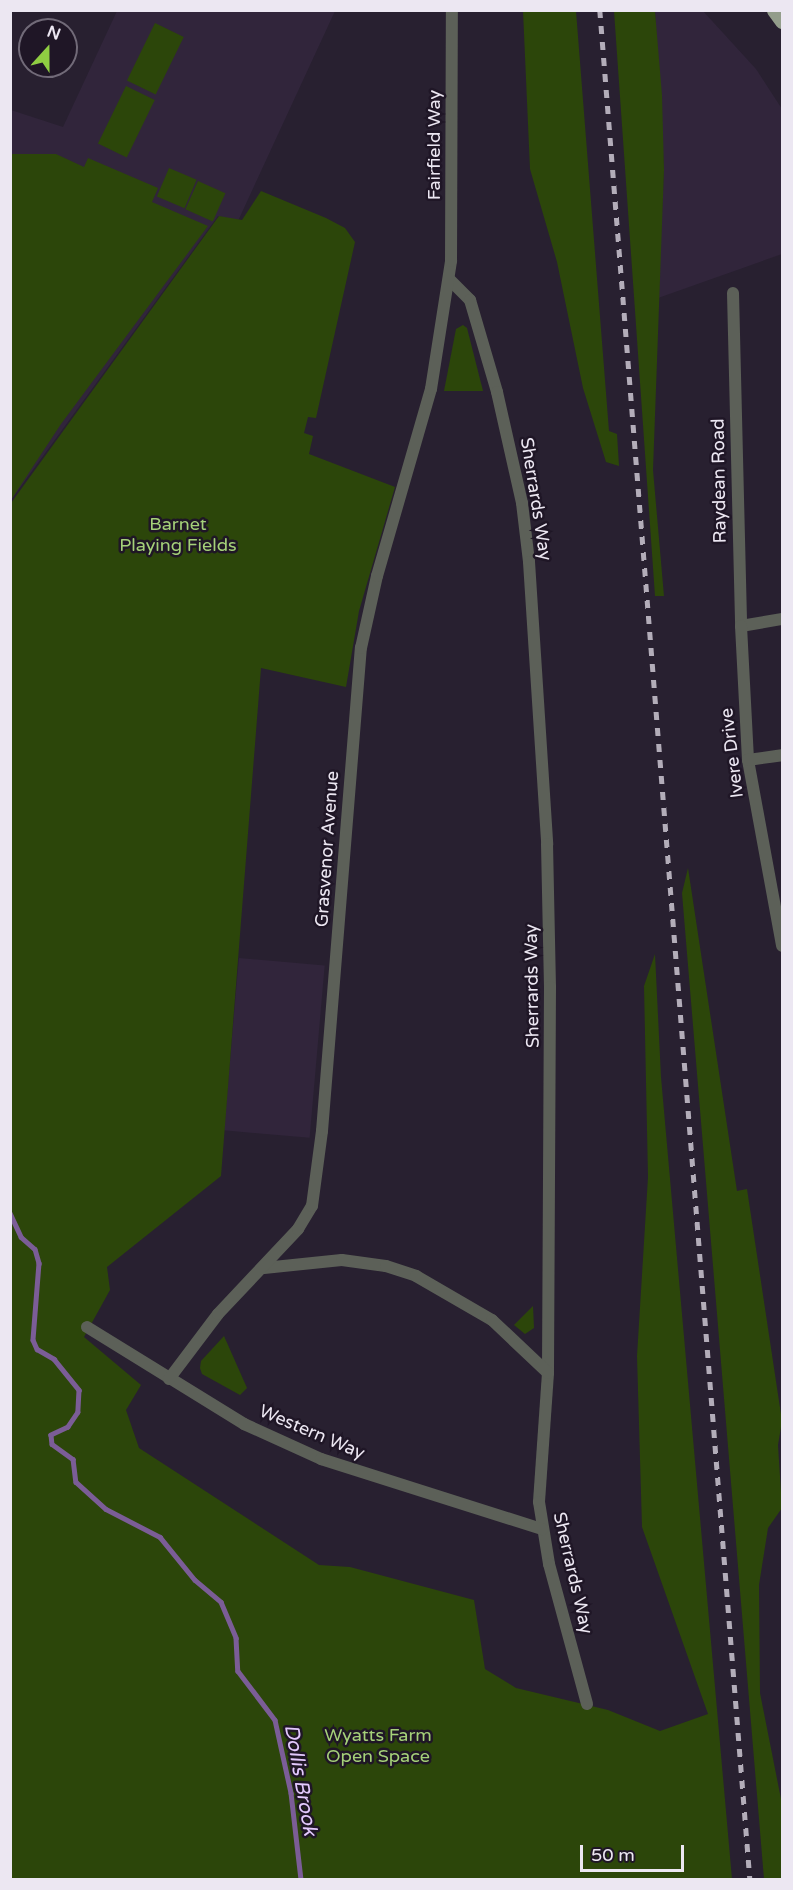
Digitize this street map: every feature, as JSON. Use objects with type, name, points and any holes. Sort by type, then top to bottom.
[{"type":"street","name":"Fairfield Way","points":[[448,279],[452,227],[452,10]]},
{"type":"street","name":"Grasvenor Avenue","points":[[169,1378],[218,1314],[264,1268],[312,1206],[318,1176],[361,648],[377,576],[431,389],[448,279]]},
{"type":"street","name":"Sherrards Way","points":[[448,279],[470,300],[497,392],[522,502],[529,562],[547,844],[552,1161],[548,1373],[539,1502],[542,1529],[587,1704]]},
{"type":"street","name":"Raydean Road","points":[[733,293],[741,626]]},
{"type":"street","points":[[741,626],[783,619]]},
{"type":"street","name":"Ivere Drive","points":[[741,626],[748,760],[783,946]]},
{"type":"street","points":[[748,760],[783,755]]},
{"type":"street","points":[[264,1268],[342,1260],[386,1266],[416,1276],[492,1320],[548,1373]]},
{"type":"street","name":"Western Way","points":[[87,1327],[244,1424],[321,1459],[542,1529]]},
{"type":"shaded area","points":[[117,11],[335,11],[238,221],[218,216],[11,500],[11,110],[63,127]]},
{"type":"shaded area","points":[[655,11],[703,11],[756,69],[782,109],[782,254],[658,298],[664,170]]},
{"type":"shaded area","points":[[239,958],[325,965],[310,1138],[224,1130]]},
{"type":"green space","points":[[523,11],[576,11],[609,431],[617,434],[619,466],[606,462],[583,388],[557,262],[530,169]]},
{"type":"green space","points":[[614,11],[655,11],[662,95],[664,170],[653,470],[664,596],[655,596]]},
{"type":"green space","points":[[155,23],[184,37],[156,95],[127,81]]},
{"type":"green space","points":[[126,86],[155,100],[127,158],[98,144]]},
{"type":"green space","points":[[11,154],[56,154],[84,167],[88,158],[158,188],[152,202],[208,226],[61,424],[11,500]]},
{"type":"green space","points":[[169,168],[197,180],[185,208],[157,197]]},
{"type":"green space","points":[[198,181],[225,193],[213,222],[185,209]]},
{"type":"green space","points":[[261,191],[345,228],[355,242],[316,418],[308,417],[304,433],[313,436],[309,454],[395,487],[359,611],[346,687],[261,668],[221,1176],[107,1267],[110,1290],[84,1337],[141,1385],[126,1410],[139,1448],[319,1565],[350,1567],[474,1600],[485,1669],[516,1688],[608,1710],[660,1731],[708,1714],[642,1527],[637,1356],[648,1177],[644,986],[655,954],[661,1077],[732,1879],[11,1880],[11,503],[219,216],[242,220]]},
{"type":"green space","points":[[463,325],[467,328],[483,391],[444,391],[456,329]]},
{"type":"green space","points":[[688,868],[737,1191],[747,1189],[782,1421],[778,1445],[782,1508],[768,1528],[759,1585],[760,1693],[782,1804],[782,1879],[764,1879],[682,893]]},
{"type":"green space","points":[[533,1306],[534,1328],[525,1334],[514,1325]]},
{"type":"green space","points":[[224,1336],[247,1388],[240,1395],[202,1374],[200,1368],[201,1361]]},
{"type":"waterway","name":"Dollis Brook","points":[[10,1213],[21,1237],[35,1249],[39,1263],[33,1340],[37,1349],[54,1359],[79,1390],[78,1412],[68,1427],[51,1435],[52,1444],[73,1459],[76,1482],[106,1509],[160,1537],[195,1580],[221,1602],[236,1638],[238,1671],[275,1720],[291,1793],[301,1880]]},
{"type":"railway","points":[[600,10],[750,1880]]},
{"type":"park label","name":"Barnet Playing Fields","points":[[178,535]]},
{"type":"park label","name":"Wyatts Farm Open Space","points":[[378,1746]]}]
